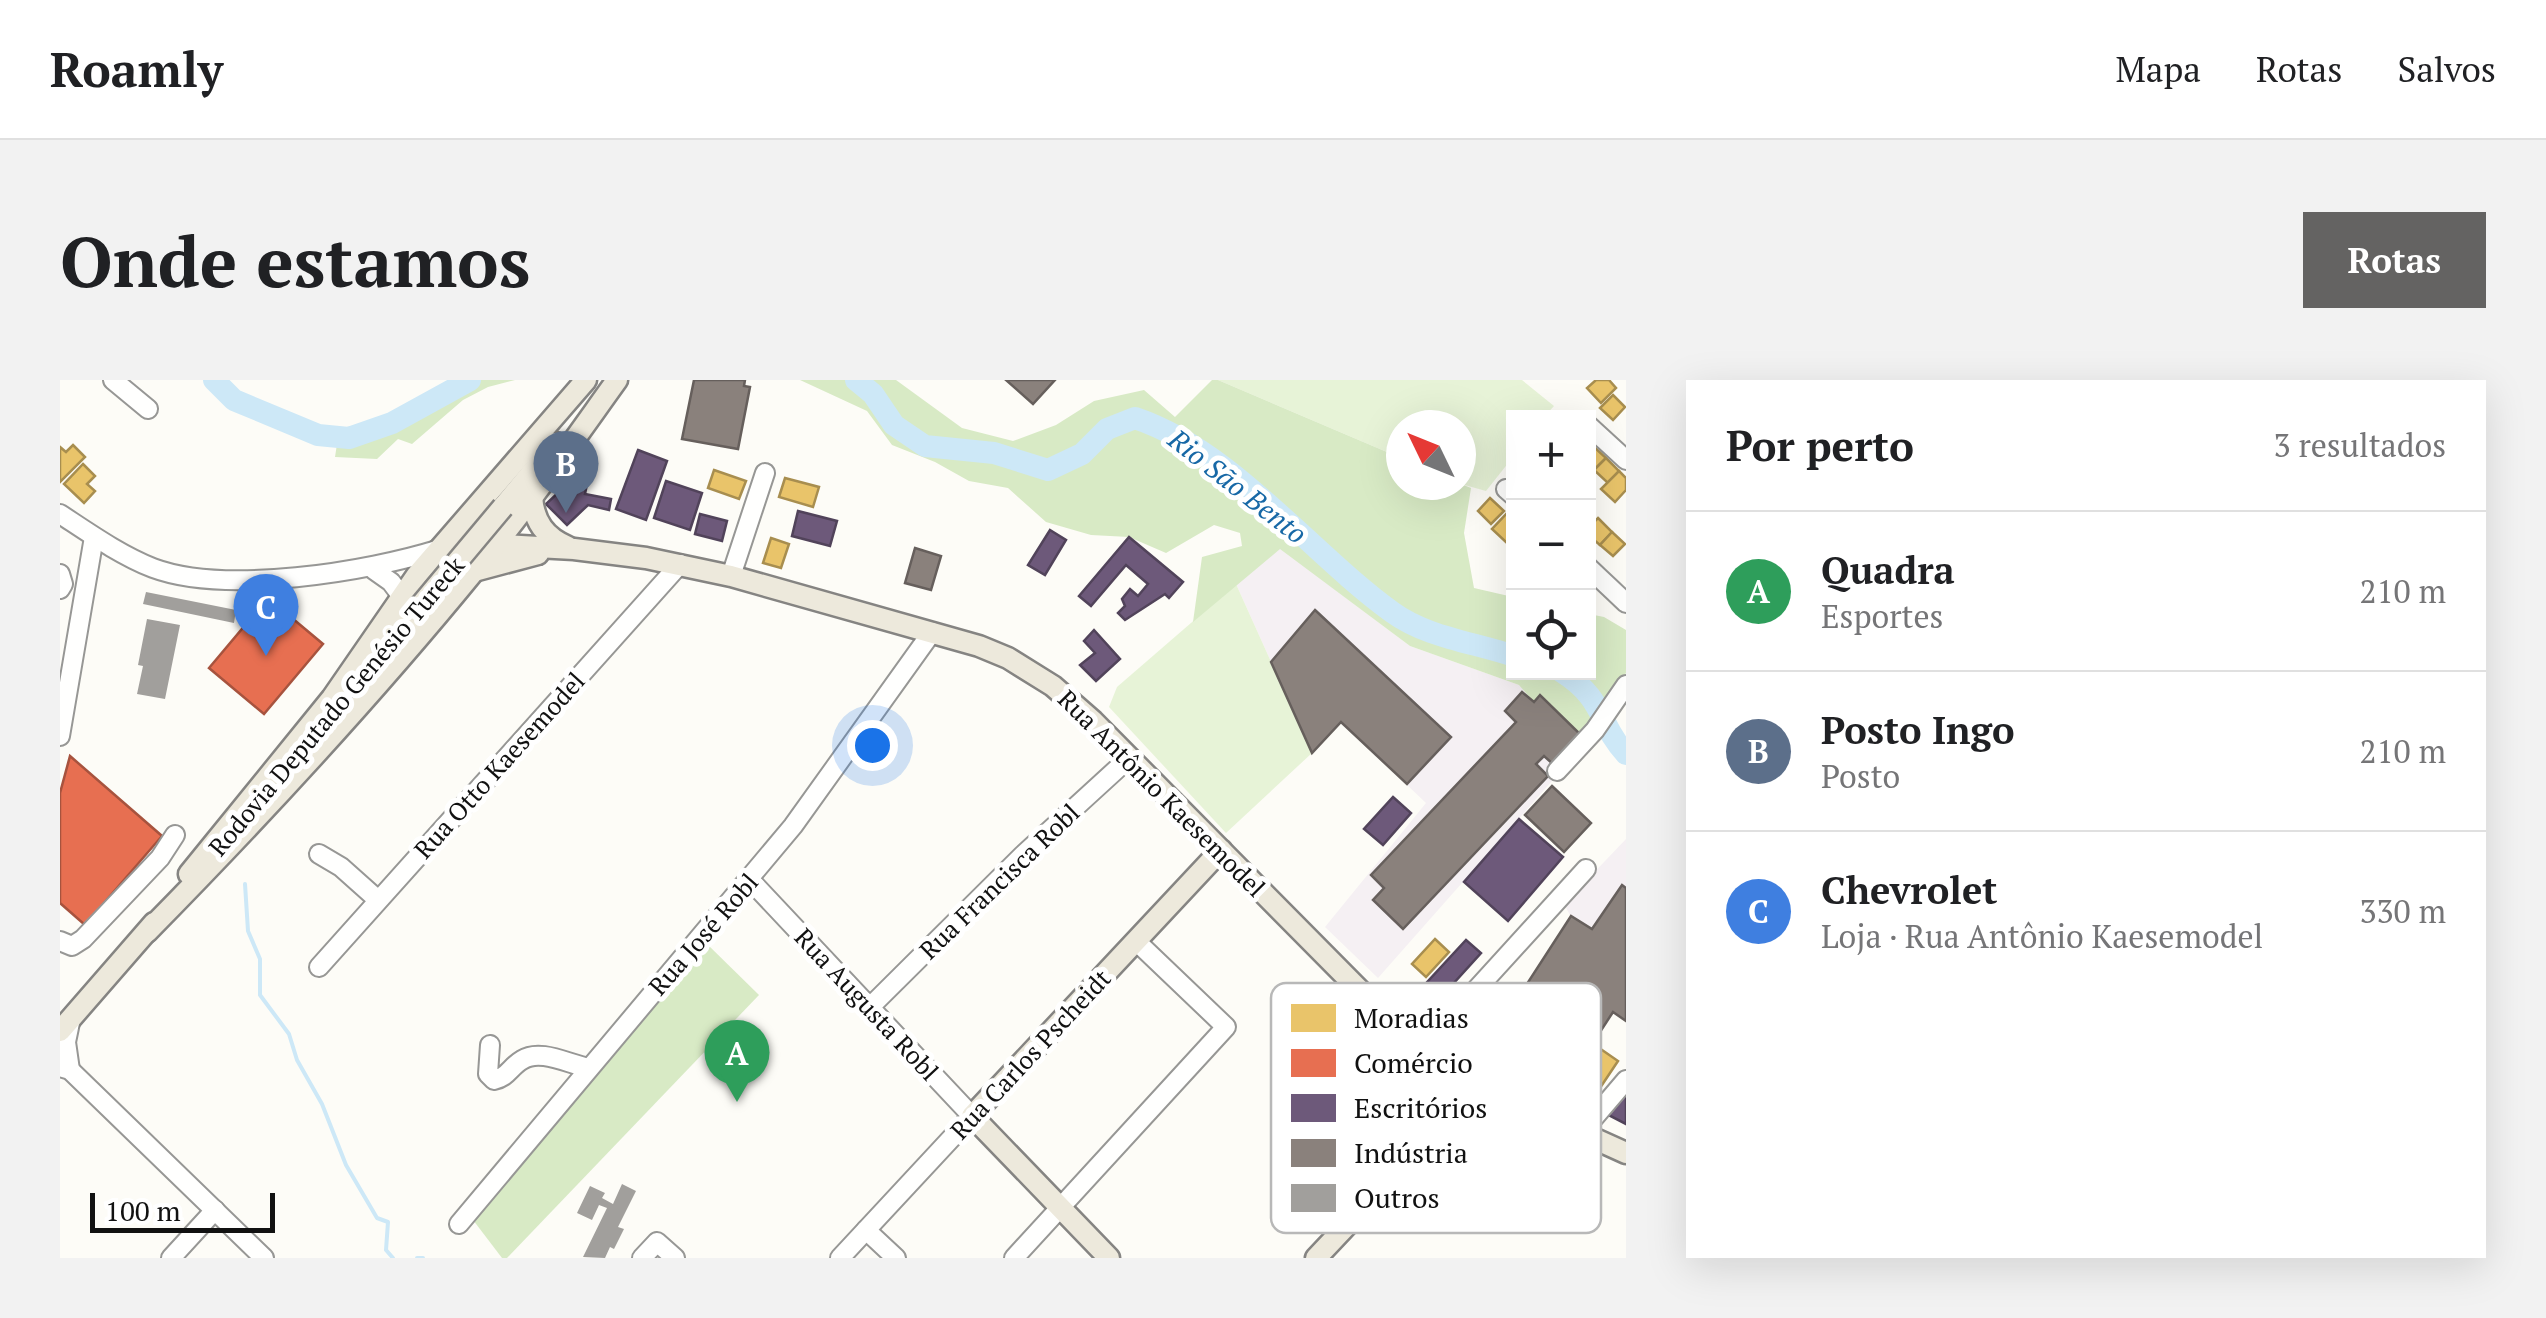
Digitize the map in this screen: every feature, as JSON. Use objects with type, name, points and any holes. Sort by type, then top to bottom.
[{"type":"main road","points":[[407,608],[417,575],[586,380]]},
{"type":"main road","points":[[147,932],[348,718],[474,571],[532,497],[613,380]]},
{"type":"main road","name":"Rodovia Deputado Genésio Tureck","points":[[64,1023],[147,932],[407,608],[613,380]]},
{"type":"main road","points":[[532,497],[544,531],[574,549]]},
{"type":"main road","name":"Rua Antônio Kaesemodel","points":[[440,550],[456,544],[496,544],[574,549],[680,564],[980,646],[1032,672],[1074,703],[1352,983]]},
{"type":"main road","points":[[473,544],[477,552],[474,571]]},
{"type":"main road","name":"Rua Antônio Kaesemodel","points":[[448,576],[462,576],[524,556],[574,549]]},
{"type":"main road","points":[[440,550],[439,564],[448,576]]},
{"type":"main road","name":"Rua Carlos Pscheidt","points":[[972,1116],[1220,850]]},
{"type":"main road","name":"Rua Augusta Robl","points":[[972,1116],[1109,1258]]},
{"type":"main road","name":"Rua Antônio Kaesemodel","points":[[1601,1143],[1626,1153]]},
{"type":"main road","points":[[1316,1258],[1340,1233]]},
{"type":"street","points":[[113,380],[148,409]]},
{"type":"street","points":[[1596,432],[1626,460]]},
{"type":"street","points":[[731,576],[765,473]]},
{"type":"street","name":"Rua Antônio Kaesemodel","points":[[60,514],[94,537],[156,569],[200,579],[369,570],[448,576]]},
{"type":"street","points":[[60,736],[94,537]]},
{"type":"street","name":"Rua Antônio Kaesemodel","points":[[369,570],[440,550]]},
{"type":"street","name":"Rua Otto Kaesemodel","points":[[320,967],[680,564]]},
{"type":"street","points":[[369,570],[391,582],[407,608]]},
{"type":"street","points":[[60,574],[60,588]]},
{"type":"street","points":[[1596,575],[1626,603]]},
{"type":"street","name":"Rua José Robl","points":[[459,1224],[750,880],[932,632]]},
{"type":"street","points":[[1557,771],[1595,730],[1626,685]]},
{"type":"street","name":"Rua Francisca Robl","points":[[870,1007],[1023,854],[1129,758]]},
{"type":"street","points":[[60,941],[72,946],[83,939],[160,858],[174,836]]},
{"type":"street","points":[[319,854],[341,867],[378,900]]},
{"type":"street","points":[[1482,983],[1586,869]]},
{"type":"street","name":"Rua Augusta Robl","points":[[750,880],[972,1116]]},
{"type":"street","points":[[1014,1258],[1226,1027],[1136,941]]},
{"type":"street","points":[[64,1023],[65,1068],[264,1258]]},
{"type":"street","points":[[490,1045],[488,1074],[494,1080],[504,1078],[524,1058],[544,1055],[588,1068]]},
{"type":"street","points":[[1601,1109],[1626,1080]]},
{"type":"street","name":"Rua Carlos Pscheidt","points":[[840,1258],[972,1116]]},
{"type":"street","points":[[170,1258],[215,1210]]},
{"type":"street","points":[[866,1230],[896,1258]]},
{"type":"street","points":[[642,1258],[657,1242],[675,1258]]},
{"type":"shaded area","points":[[1280,548],[1410,646],[1540,695],[1582,736],[1554,765],[1548,775],[1552,781],[1378,978],[1325,927],[1426,803],[1341,722],[1312,753],[1236,584]]},
{"type":"shaded area","points":[[1626,839],[1626,1021],[1613,1012],[1601,1031],[1601,983],[1528,983],[1571,917],[1564,904]]},
{"type":"green space","points":[[470,380],[515,380],[488,387],[463,400],[412,444],[398,439],[377,459],[335,457],[337,444],[392,423]]},
{"type":"green space","points":[[800,380],[896,380],[962,428],[1013,441],[1056,425],[1094,401],[1144,390],[1175,417],[1212,380],[1218,380],[1386,452],[1386,500],[1469,500],[1464,533],[1474,588],[1506,595],[1506,680],[1596,680],[1596,615],[1626,630],[1626,673],[1582,736],[1540,696],[1534,702],[1519,685],[1410,646],[1280,549],[1193,622],[1202,557],[1242,546],[1240,533],[1214,525],[1166,553],[1129,537],[1091,535],[1046,522],[1008,488],[969,481],[892,445],[867,411]]},
{"type":"green space","points":[[1218,380],[1522,380],[1554,406],[1550,410],[1506,410],[1506,466],[1486,491],[1476,488],[1476,410],[1386,410],[1386,452]]},
{"type":"green space","points":[[1236,584],[1312,753],[1226,833],[1109,707],[1117,687]]},
{"type":"green space","points":[[706,943],[759,995],[507,1258],[502,1258],[470,1216]]},
{"type":"building: Moradias","points":[[1596,380],[1609,380],[1616,388],[1601,403],[1587,388]]},
{"type":"building: Moradias","points":[[1613,395],[1625,407],[1613,420],[1600,408]]},
{"type":"building: Moradias","points":[[73,445],[85,457],[60,482],[60,447],[66,452]]},
{"type":"building: Moradias","points":[[1596,449],[1606,458],[1596,468]]},
{"type":"building: Moradias","points":[[1606,458],[1619,471],[1608,483],[1596,468]]},
{"type":"building: Moradias","points":[[83,464],[95,476],[87,484],[95,491],[84,503],[64,484]]},
{"type":"building: Moradias","points":[[714,470],[746,481],[739,499],[708,488]]},
{"type":"building: Moradias","points":[[1619,471],[1626,478],[1626,490],[1615,502],[1601,489]]},
{"type":"building: Moradias","points":[[785,478],[819,487],[813,507],[779,497]]},
{"type":"building: Moradias","points":[[1490,498],[1504,511],[1491,524],[1478,511]]},
{"type":"building: Moradias","points":[[1506,514],[1506,542],[1492,529]]},
{"type":"building: Moradias","points":[[1596,520],[1612,532],[1600,545],[1596,542]]},
{"type":"building: Moradias","points":[[1612,532],[1625,544],[1613,556],[1600,545]]},
{"type":"building: Moradias","points":[[771,538],[789,544],[781,568],[763,563]]},
{"type":"building: Moradias","points":[[1435,939],[1449,952],[1426,977],[1412,964]]},
{"type":"building: Moradias","points":[[1601,1049],[1618,1061],[1601,1086]]},
{"type":"building: Comércio","points":[[268,598],[323,644],[264,714],[209,668]]},
{"type":"building: Comércio","points":[[70,756],[162,836],[85,925],[60,903],[60,793]]},
{"type":"building: Escritórios","points":[[638,450],[667,461],[646,520],[616,509]]},
{"type":"building: Escritórios","points":[[581,457],[592,460],[585,494],[611,499],[609,510],[588,505],[567,525],[546,504],[561,490],[571,501]]},
{"type":"building: Escritórios","points":[[666,481],[702,493],[690,530],[654,518]]},
{"type":"building: Escritórios","points":[[798,511],[837,521],[830,546],[792,536]]},
{"type":"building: Escritórios","points":[[700,514],[727,521],[722,541],[695,534]]},
{"type":"building: Escritórios","points":[[1050,530],[1066,540],[1045,575],[1028,565]]},
{"type":"building: Escritórios","points":[[1129,537],[1183,582],[1169,598],[1165,594],[1125,620],[1118,613],[1125,606],[1122,599],[1130,589],[1138,596],[1148,584],[1126,565],[1091,606],[1079,596]]},
{"type":"building: Escritórios","points":[[1094,630],[1120,659],[1096,681],[1080,665],[1095,653],[1084,641]]},
{"type":"building: Escritórios","points":[[1393,797],[1411,813],[1383,845],[1364,829]]},
{"type":"building: Escritórios","points":[[1519,819],[1563,857],[1508,921],[1464,882]]},
{"type":"building: Escritórios","points":[[1466,940],[1481,953],[1454,983],[1426,983]]},
{"type":"building: Escritórios","points":[[1626,1082],[1626,1124],[1601,1111]]},
{"type":"building: Indústria","points":[[694,380],[745,380],[744,386],[750,387],[738,449],[682,439]]},
{"type":"building: Indústria","points":[[1006,380],[1055,380],[1033,404]]},
{"type":"building: Indústria","points":[[915,548],[941,556],[931,590],[905,583]]},
{"type":"building: Indústria","points":[[1315,610],[1451,737],[1407,784],[1341,722],[1312,753],[1271,662]]},
{"type":"building: Indústria","points":[[1522,692],[1534,702],[1540,695],[1582,736],[1554,765],[1544,756],[1536,764],[1548,776],[1403,929],[1373,900],[1384,888],[1371,875],[1516,722],[1505,711]]},
{"type":"building: Indústria","points":[[1552,786],[1591,823],[1564,852],[1525,815]]},
{"type":"building: Indústria","points":[[1622,885],[1626,888],[1626,1021],[1613,1012],[1601,1031],[1601,983],[1528,983],[1571,916],[1592,929]]},
{"type":"building: Outros","points":[[146,592],[236,610],[234,623],[143,604]]},
{"type":"building: Outros","points":[[147,619],[180,625],[165,699],[137,694]]},
{"type":"building: Outros","points":[[622,1184],[636,1191],[618,1227],[624,1229],[614,1249],[610,1247],[605,1258],[583,1257],[607,1208],[599,1205],[592,1220],[577,1213],[590,1186],[605,1193],[602,1198],[613,1204]]},
{"type":"waterway","name":"Rio São Bento","points":[[214,380],[234,400],[318,435],[349,438],[392,423],[470,380]]},
{"type":"waterway","name":"Rio São Bento","points":[[856,380],[873,394],[894,425],[925,446],[994,453],[1048,470],[1082,454],[1107,429],[1135,418],[1171,433],[1237,478],[1392,612],[1434,633],[1506,654]]},
{"type":"waterway","name":"Rio São Bento","points":[[1573,680],[1594,702],[1626,754]]},
{"type":"waterway","points":[[245,884],[248,931],[260,959],[260,995],[289,1034],[297,1060],[322,1104],[346,1165],[377,1218],[388,1222],[386,1250],[393,1258]]},
{"type":"waterway","points":[[417,1258],[423,1258]]},
{"type":"place","name":"Posto Ingo","points":[[566,513]]},
{"type":"place","name":"Chevrolet","points":[[266,656]]},
{"type":"place","name":"Quadra","points":[[737,1102]]}]
